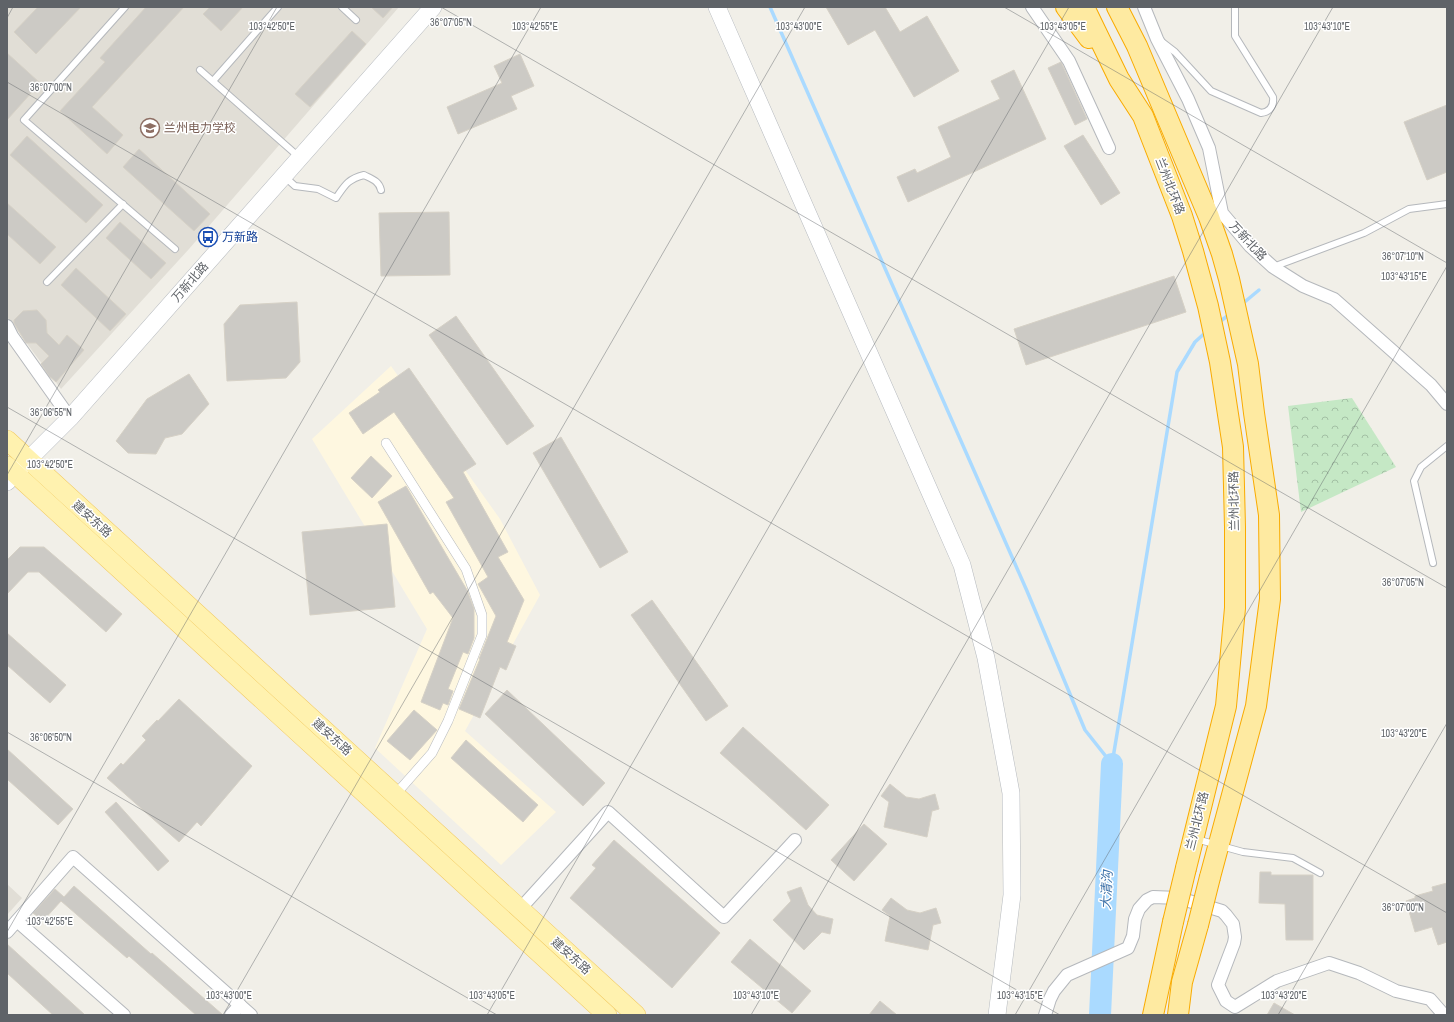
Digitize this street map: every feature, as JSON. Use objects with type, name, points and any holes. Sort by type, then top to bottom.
[{"type":"highway","points":[[1066,7],[1120,79]]},
{"type":"highway","name":"兰州北环路","points":[[1084,7],[1120,79],[1143,116],[1182,216],[1208,306],[1220,362],[1233,446],[1235,608],[1226,706],[1173,922],[1153,1015]]},
{"type":"highway","name":"兰州北环路","points":[[1117,7],[1137,46],[1209,217],[1229,279],[1247,357],[1269,515],[1270,599],[1256,706],[1182,982],[1178,1015]]},
{"type":"highway","points":[[1125,7],[1137,46]]},
{"type":"main road","name":"万新北路","points":[[10,474],[28,460],[70,418],[433,7]]},
{"type":"main road","points":[[717,7],[962,565],[986,658],[1010,793],[1012,894],[997,1015]]},
{"type":"main road","name":"建安东路","points":[[7,440],[636,1015]]},
{"type":"main road","name":"建安东路","points":[[10,474],[607,1015]]},
{"type":"street","points":[[1032,7],[1069,61],[1109,148]]},
{"type":"street","name":"万新北路","points":[[1144,7],[1158,39],[1188,98],[1209,148],[1222,213],[1250,246],[1273,267],[1303,286],[1334,299],[1431,385],[1447,404]]},
{"type":"street","points":[[7,326],[12,336],[70,418]]},
{"type":"street","points":[[386,443],[466,569],[482,615],[482,634],[448,721],[432,753],[394,795]]},
{"type":"street","points":[[520,909],[608,812],[724,917],[795,840]]},
{"type":"street","points":[[7,932],[73,857],[251,1015]]},
{"type":"street","points":[[1045,1015],[1050,998],[1067,975],[1128,948],[1133,936],[1136,914],[1142,905],[1153,897],[1179,898],[1222,911],[1226,915],[1232,924],[1235,937],[1218,985],[1226,1001],[1235,1007],[1277,981],[1329,963],[1359,973],[1396,990],[1430,998],[1444,1015]]},
{"type":"street","points":[[17,922],[124,1015]]},
{"type":"street","points":[[231,1015],[240,1005]]},
{"type":"lane","points":[[125,7],[24,120],[175,249]]},
{"type":"lane","points":[[213,81],[278,7]]},
{"type":"lane","points":[[342,7],[356,20]]},
{"type":"lane","points":[[1158,39],[1174,52],[1211,91],[1261,114],[1265,113],[1271,108],[1274,101],[1273,97],[1235,36],[1235,7]]},
{"type":"lane","points":[[200,70],[300,158]]},
{"type":"lane","points":[[284,176],[295,186],[318,189],[336,198],[346,184],[353,178],[364,175],[375,180],[380,185],[381,190]]},
{"type":"lane","points":[[47,282],[123,204]]},
{"type":"lane","points":[[1273,267],[1364,233],[1409,209],[1447,204]]},
{"type":"lane","points":[[1433,563],[1414,481],[1421,467],[1447,446]]},
{"type":"lane","points":[[1193,838],[1243,852],[1293,858],[1320,873]]},
{"type":"shaded area","name":"兰州电力学校","points":[[7,7],[399,7],[189,249],[61,389],[7,317]]},
{"type":"shaded area","points":[[391,366],[500,519],[540,595],[465,731],[556,812],[501,865],[375,748],[427,629],[312,439]]},
{"type":"shaded area","points":[[7,884],[22,898],[7,915]]},
{"type":"green space","points":[[1352,398],[1396,467],[1301,512],[1288,406]]},
{"type":"building","points":[[38,7],[81,7],[36,54],[14,32]]},
{"type":"building","points":[[146,7],[184,7],[92,107],[123,135],[107,154],[60,111],[105,62],[100,58]]},
{"type":"building","points":[[210,7],[243,7],[221,31],[203,14]]},
{"type":"building","points":[[371,7],[393,7],[383,18]]},
{"type":"building","points":[[826,7],[885,7],[900,32],[927,16],[959,71],[914,97],[875,30],[848,45]]},
{"type":"building","points":[[352,31],[366,44],[310,107],[295,94]]},
{"type":"building","points":[[7,53],[40,83],[7,120]]},
{"type":"building","points":[[520,54],[534,86],[511,96],[517,109],[458,134],[447,107],[502,83],[494,66]]},
{"type":"building","points":[[1061,62],[1087,119],[1075,125],[1048,68]]},
{"type":"building","points":[[1014,70],[1046,139],[908,202],[897,177],[915,169],[917,173],[951,157],[938,127],[1000,99],[991,81]]},
{"type":"building","points":[[1447,105],[1447,172],[1427,180],[1404,122]]},
{"type":"building","points":[[1083,135],[1120,193],[1101,205],[1064,146]]},
{"type":"building","points":[[27,136],[103,205],[86,223],[10,155]]},
{"type":"building","points":[[139,149],[210,214],[194,231],[123,167]]},
{"type":"building","points":[[7,203],[56,247],[40,264],[7,234]]},
{"type":"building","points":[[449,212],[450,275],[381,276],[379,213]]},
{"type":"building","points":[[120,222],[166,263],[151,279],[106,238]]},
{"type":"building","points":[[76,268],[126,314],[110,331],[61,285]]},
{"type":"building","points":[[1174,276],[1186,312],[1026,365],[1014,329]]},
{"type":"building","points":[[297,302],[300,362],[286,378],[227,381],[224,324],[240,305]]},
{"type":"building","points":[[37,310],[46,320],[47,333],[59,345],[67,335],[84,350],[56,382],[49,376],[41,364],[49,356],[36,343],[26,343],[14,323],[14,320],[23,311]]},
{"type":"building","points":[[456,316],[534,426],[507,445],[429,335]]},
{"type":"building","points":[[409,368],[476,464],[463,472],[508,552],[498,557],[524,600],[507,642],[516,646],[506,670],[500,667],[480,718],[459,709],[496,616],[478,584],[488,577],[446,502],[454,498],[394,412],[363,434],[349,413],[380,392],[378,390]]},
{"type":"building","points":[[189,374],[209,404],[182,434],[165,438],[156,454],[128,453],[116,441],[147,399]]},
{"type":"building","points":[[561,437],[628,552],[600,568],[533,453]]},
{"type":"building","points":[[371,456],[392,476],[372,498],[351,478]]},
{"type":"building","points":[[406,486],[467,590],[474,609],[474,638],[468,654],[463,652],[448,689],[453,691],[448,705],[443,703],[440,710],[421,702],[453,618],[433,592],[430,594],[378,502]]},
{"type":"building","points":[[387,524],[395,607],[310,615],[302,532]]},
{"type":"building","points":[[20,547],[44,547],[122,614],[106,632],[39,572],[28,572],[7,594],[7,560]]},
{"type":"building","points":[[652,600],[728,706],[706,721],[631,615]]},
{"type":"building","points":[[7,633],[66,685],[50,703],[7,665]]},
{"type":"building","points":[[507,690],[605,783],[583,806],[485,714]]},
{"type":"building","points":[[179,699],[252,766],[201,826],[197,822],[179,842],[107,778],[121,763],[123,765],[146,740],[142,736]]},
{"type":"building","points":[[414,710],[437,730],[410,760],[387,741]]},
{"type":"building","points":[[743,727],[829,805],[806,830],[720,753]]},
{"type":"building","points":[[466,740],[538,805],[523,822],[451,758]]},
{"type":"building","points":[[7,749],[73,809],[58,825],[7,779]]},
{"type":"building","points":[[890,784],[906,797],[919,799],[935,794],[939,809],[932,811],[927,837],[884,827],[889,802],[881,796]]},
{"type":"building","points":[[116,802],[169,861],[158,871],[105,812]]},
{"type":"building","points":[[864,824],[887,844],[854,881],[831,860]]},
{"type":"building","points":[[614,840],[720,933],[672,988],[570,898],[596,868],[592,865]]},
{"type":"building","points":[[1260,872],[1271,872],[1271,875],[1313,875],[1313,940],[1286,940],[1285,904],[1259,903]]},
{"type":"building","points":[[1447,883],[1447,942],[1438,945],[1432,927],[1415,932],[1406,901],[1415,898],[1415,896],[1433,891],[1432,887]]},
{"type":"building","points":[[74,886],[223,1015],[196,1015],[129,956],[127,958],[61,901],[43,921],[33,913],[55,889],[64,897]]},
{"type":"building","points":[[801,887],[808,905],[817,915],[833,919],[830,934],[822,932],[804,950],[773,920],[791,901],[787,892]]},
{"type":"building","points":[[891,898],[907,910],[920,913],[936,908],[941,923],[933,925],[928,950],[885,941],[890,916],[882,910]]},
{"type":"building","points":[[750,939],[811,991],[792,1013],[731,962]]},
{"type":"building","points":[[7,944],[85,1015],[53,1015],[7,973]]},
{"type":"building","points":[[880,1001],[897,1015],[869,1015]]},
{"type":"building","points":[[1274,1003],[1295,1015],[1267,1015]]},
{"type":"waterway","points":[[770,7],[1027,591],[1085,730],[1112,764]]},
{"type":"waterway","points":[[1241,305],[1259,290]]},
{"type":"waterway","points":[[1218,323],[1230,314]]},
{"type":"waterway","points":[[1112,764],[1177,372],[1195,342],[1206,332]]},
{"type":"waterway","name":"大清沟","points":[[1100,1015],[1112,764]]},
{"type":"place","name":"兰州电力学校","points":[[150,128]]},
{"type":"place","name":"万新路","points":[[208,237]]}]
